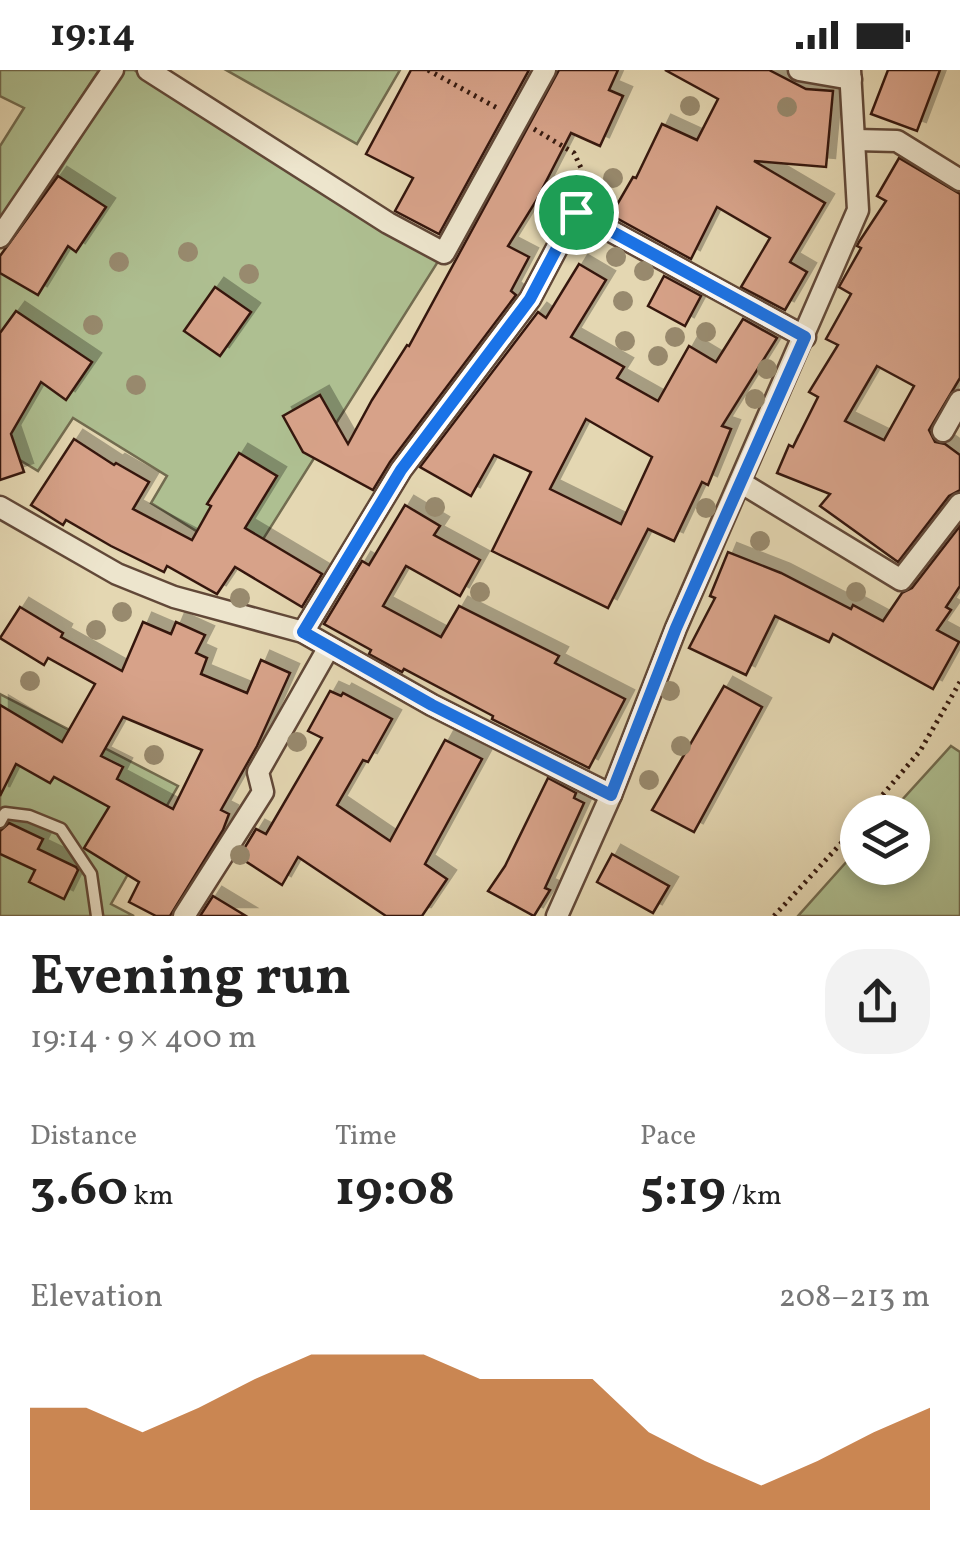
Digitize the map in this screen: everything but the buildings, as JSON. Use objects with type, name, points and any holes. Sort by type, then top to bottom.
[{"type":"street","points":[[0,237],[112,70]]},
{"type":"street","points":[[148,70],[388,223],[444,253],[545,70]]},
{"type":"street","points":[[558,916],[611,795],[676,628],[858,210],[851,75],[799,70]]},
{"type":"street","points":[[856,140],[897,141],[960,180]]},
{"type":"street","points":[[303,632],[401,470],[530,299],[576,212],[805,337]]},
{"type":"street","points":[[943,430],[960,401]]},
{"type":"street","points":[[740,482],[900,580],[960,504]]},
{"type":"street","points":[[0,507],[131,580],[174,597],[303,632],[432,705],[611,795]]},
{"type":"street","points":[[184,916],[263,792],[258,772],[329,647]]},
{"type":"lane","points":[[0,822],[5,814],[29,816],[61,829],[91,874],[97,916]]},
{"type":"path","points":[[882,795],[920,751],[960,682]]},
{"type":"path","points":[[774,916],[840,844]]},
{"type":"green space","points":[[0,70],[99,70],[0,220],[0,146],[24,108],[0,96]]},
{"type":"green space","points":[[123,70],[134,70],[439,260],[248,563],[151,503],[167,476],[73,418],[38,471],[0,448],[0,265]]},
{"type":"green space","points":[[226,70],[400,70],[357,144]]},
{"type":"green space","points":[[0,694],[178,786],[111,904],[134,916],[0,916]]},
{"type":"green space","points":[[951,746],[960,752],[960,916],[798,916],[840,869],[840,885],[930,885],[930,795],[906,795]]},
{"type":"route","points":[[576,212],[805,337],[676,628],[611,795],[432,705],[303,632],[401,470],[530,299],[576,212]]}]
